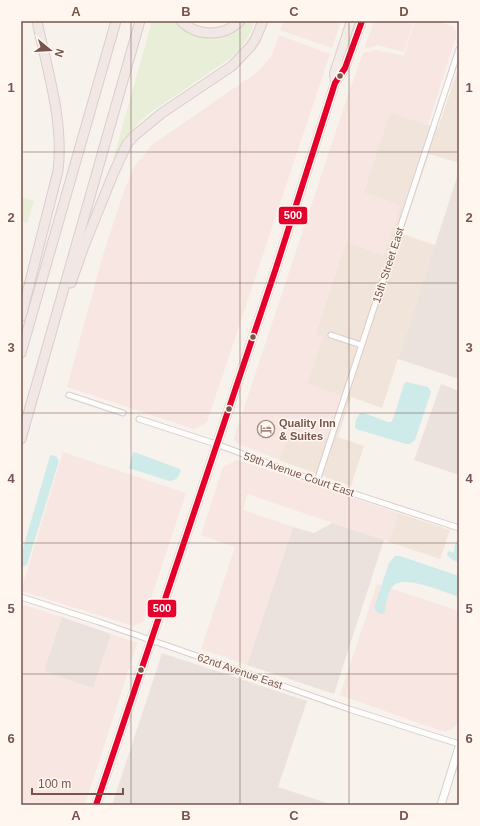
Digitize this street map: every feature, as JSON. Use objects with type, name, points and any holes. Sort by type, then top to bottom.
[{"type":"highway","points":[[21,316],[58,171],[59,158],[59,134],[56,110],[37,21]]},
{"type":"highway","points":[[21,353],[116,21]]},
{"type":"highway","points":[[21,439],[140,21]]},
{"type":"highway","points":[[180,21],[184,25],[194,30],[208,33],[222,32],[235,26],[240,21]]},
{"type":"highway","points":[[40,371],[84,246],[127,144],[138,132],[162,113],[243,57],[250,47],[263,21]]},
{"type":"main road","points":[[335,84],[334,73],[350,21]]},
{"type":"main road","points":[[96,805],[276,268],[335,84],[345,68],[362,21]]},
{"type":"street","name":"15th Street East","points":[[317,481],[459,50]]},
{"type":"street","points":[[331,335],[362,345]]},
{"type":"street","points":[[69,395],[124,413]]},
{"type":"street","name":"59th Avenue Court East","points":[[139,419],[216,444],[317,481],[459,528]]},
{"type":"street","name":"62nd Avenue East","points":[[21,597],[94,620],[459,746]]},
{"type":"street","points":[[441,805],[459,746]]},
{"type":"shaded area","points":[[283,21],[341,21],[332,48],[280,30]]},
{"type":"shaded area","points":[[374,21],[414,21],[404,52],[377,45],[364,49]]},
{"type":"shaded area","points":[[415,21],[436,21],[453,26],[457,34],[428,125],[390,112],[363,192],[401,205],[384,255],[346,242],[315,334],[323,337],[307,384],[341,395],[327,438],[297,428],[290,431],[279,460],[236,443],[234,438],[363,53],[376,50],[404,56]]},
{"type":"shaded area","points":[[279,35],[330,54],[207,422],[194,429],[67,387],[103,255],[124,191],[134,167],[152,145],[259,71],[271,57]]},
{"type":"shaded area","points":[[457,72],[459,73],[459,163],[429,154],[402,234],[435,245],[382,408],[351,397],[338,437],[364,446],[351,486],[279,460],[289,431],[297,428],[327,438],[341,396],[307,384],[323,337],[315,335],[346,242],[384,255],[363,193],[390,112],[438,128]]},
{"type":"shaded area","points":[[459,171],[459,379],[398,359]]},
{"type":"shaded area","points":[[441,384],[459,391],[459,475],[414,460]]},
{"type":"shaded area","points":[[63,452],[186,493],[143,622],[133,626],[21,591]]},
{"type":"shaded area","points":[[237,460],[398,513],[389,542],[247,494],[243,510],[293,527],[247,665],[201,649],[235,547],[201,535],[223,467]]},
{"type":"shaded area","points":[[398,513],[450,530],[440,559],[389,542]]},
{"type":"shaded area","points":[[332,523],[384,540],[334,694],[247,665],[293,527],[314,533]]},
{"type":"shaded area","points":[[377,584],[459,611],[459,722],[446,732],[340,695]]},
{"type":"shaded area","points":[[21,604],[62,617],[44,671],[93,687],[111,634],[137,643],[85,805],[21,805]]},
{"type":"shaded area","points":[[62,617],[111,634],[93,688],[44,671]]},
{"type":"shaded area","points":[[162,653],[307,701],[278,787],[333,805],[112,805]]},
{"type":"green space","points":[[152,21],[174,21],[192,34],[210,38],[229,34],[238,29],[247,21],[255,21],[248,37],[238,51],[229,59],[148,114],[131,131],[113,160]]},
{"type":"green space","points":[[21,197],[34,201],[27,223],[21,221]]},
{"type":"water","points":[[406,382],[428,387],[431,392],[415,440],[410,444],[406,444],[356,429],[356,420],[360,413],[391,422]]},
{"type":"water","points":[[134,452],[180,469],[179,475],[177,478],[169,481],[129,468]]},
{"type":"water","points":[[50,456],[56,456],[59,461],[27,565],[22,567],[21,555]]},
{"type":"water","points":[[459,542],[459,562],[453,560],[447,555],[450,551],[452,553],[454,552],[455,544]]},
{"type":"water","points":[[395,556],[400,556],[459,576],[459,597],[415,583],[398,583],[393,586],[389,592],[385,612],[382,614],[378,613],[374,608],[389,563]]},
{"type":"transit line","name":"500","points":[[96,805],[276,268],[335,83],[345,68],[362,21]]},
{"type":"place","name":"Quality Inn & Suites","points":[[266,429]]}]
